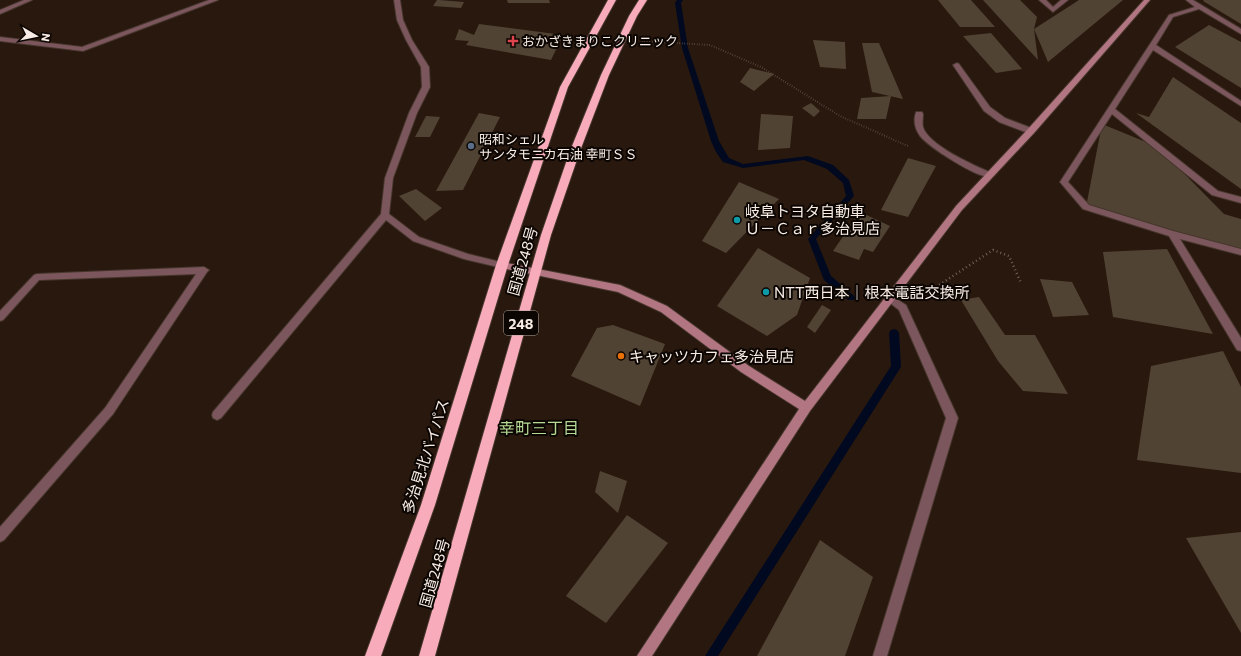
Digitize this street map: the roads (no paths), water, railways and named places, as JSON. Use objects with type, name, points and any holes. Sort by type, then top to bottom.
[{"type":"highway","name":"国道248号","points":[[502,265],[564,87],[612,0]]},
{"type":"highway","name":"国道248号","points":[[427,656],[535,272],[575,151],[604,75],[643,0]]},
{"type":"highway","name":"多治見北バイパス","points":[[373,656],[428,505],[502,265]]},
{"type":"street","points":[[0,12],[29,0]]},
{"type":"street","points":[[0,39],[83,49],[214,0]]},
{"type":"street","points":[[217,415],[385,215],[389,178],[413,113],[426,87],[425,67],[409,40],[400,20],[398,0]]},
{"type":"street","points":[[1042,0],[1053,10],[1065,0]]},
{"type":"street","points":[[644,656],[806,408],[959,208],[1147,0]]},
{"type":"street","points":[[1189,0],[1241,32]]},
{"type":"street","points":[[1200,6],[1171,16],[1112,110],[1064,182],[1086,207],[1172,234],[1241,252]]},
{"type":"street","points":[[1152,46],[1241,104]]},
{"type":"street","points":[[957,65],[986,109],[1002,120],[1031,130]]},
{"type":"street","points":[[1112,110],[1215,193],[1241,200]]},
{"type":"street","points":[[919,114],[920,127],[927,138],[961,162],[989,175]]},
{"type":"street","points":[[385,215],[416,239],[467,257],[620,289],[664,309],[745,369],[806,408]]},
{"type":"street","points":[[1172,234],[1241,347]]},
{"type":"street","points":[[0,317],[37,277],[204,270],[109,411],[0,536]]},
{"type":"street","points":[[881,655],[952,418],[903,308],[890,298]]},
{"type":"waterway","points":[[680,0],[678,3],[685,48],[715,141],[726,160],[743,166],[805,158],[830,167],[846,182],[850,196],[812,239],[827,278],[851,298]]},
{"type":"waterway","points":[[711,656],[896,367],[894,333]]},
{"type":"place","name":"おかざきまりこクリニック","points":[[513,41]]},
{"type":"place","name":"昭和シェル サンタモニカ石油 幸町ＳＳ","points":[[471,146]]},
{"type":"place","name":"岐阜トヨタ自動車 Ｕ－Ｃａｒ多治見店","points":[[737,220]]},
{"type":"place","name":"NTT西日本｜根本電話交換所","points":[[766,292]]},
{"type":"place","name":"キャッツカフェ多治見店","points":[[621,356]]},
{"type":"district","name":"幸町三丁目","points":[[539,427]]}]
